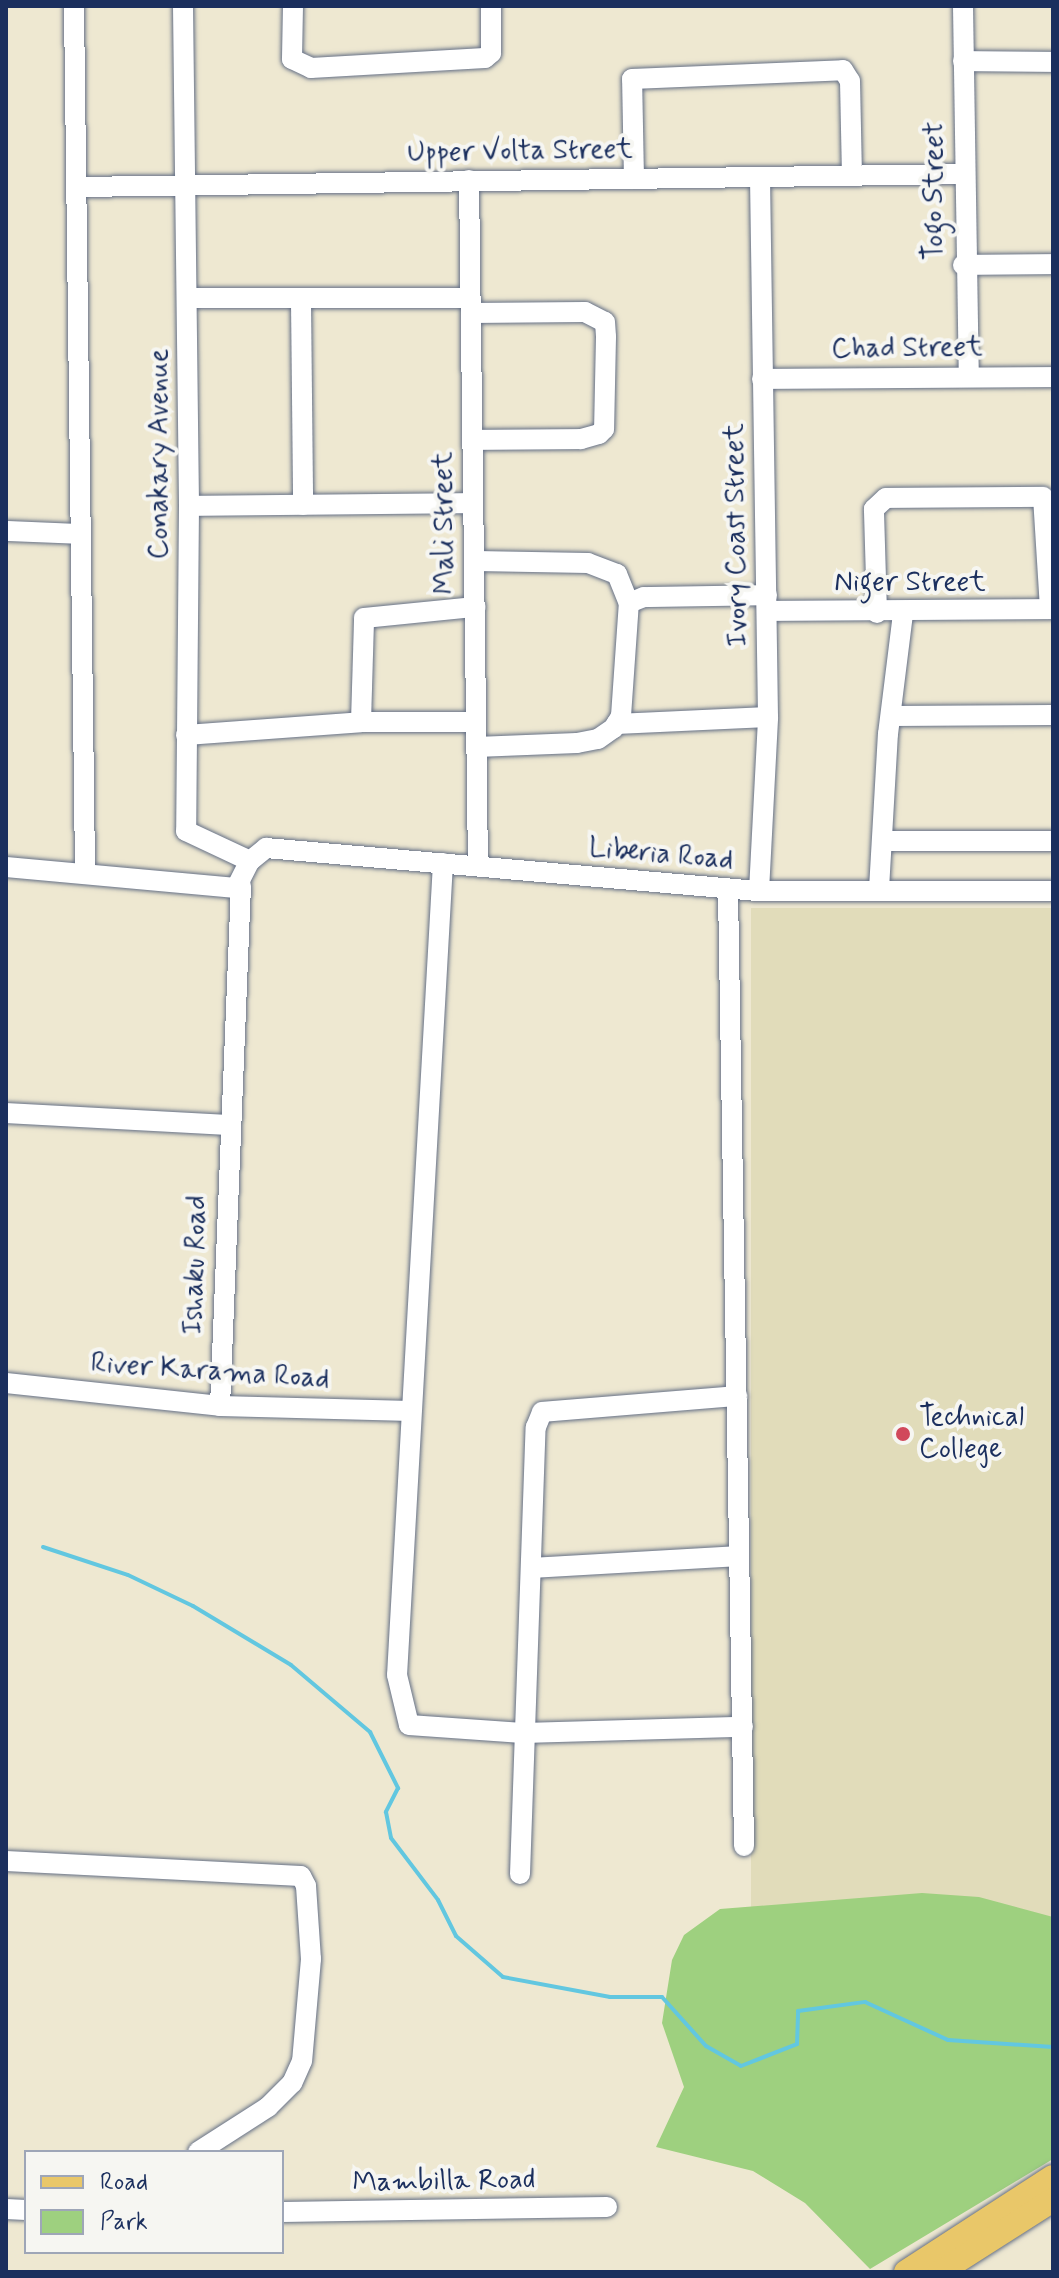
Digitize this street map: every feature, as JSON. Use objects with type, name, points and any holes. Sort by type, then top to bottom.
[{"type":"main road","points":[[906,2272],[1053,2177]]},
{"type":"main road","points":[[940,2272],[1053,2200]]},
{"type":"street","points":[[74,6],[85,873]]},
{"type":"street","name":"Conakary Avenue","points":[[183,6],[189,506],[186,831],[258,855]]},
{"type":"street","points":[[293,6],[292,59],[311,68],[485,58],[491,53],[491,6]]},
{"type":"street","name":"Togo Street","points":[[963,6],[963,265],[969,376]]},
{"type":"street","points":[[963,61],[1053,62]]},
{"type":"street","points":[[634,179],[632,79],[848,73],[852,174]]},
{"type":"street","name":"Upper Volta Street","points":[[78,187],[963,174]]},
{"type":"street","name":"Ivory Coast Street","points":[[759,891],[768,717],[760,177]]},
{"type":"street","name":"Mali Street","points":[[469,180],[478,866]]},
{"type":"street","points":[[963,265],[1053,264]]},
{"type":"street","points":[[188,298],[470,305],[596,315],[605,322],[604,429],[599,434],[581,439],[472,440]]},
{"type":"street","points":[[301,301],[303,505]]},
{"type":"street","name":"Chad Street","points":[[762,379],[1053,377]]},
{"type":"street","points":[[877,613],[874,509],[886,498],[1043,497],[1052,609]]},
{"type":"street","points":[[189,506],[473,503]]},
{"type":"street","points":[[6,531],[80,534]]},
{"type":"street","points":[[476,561],[588,563],[617,574],[629,603],[616,724]]},
{"type":"street","name":"Niger Street","points":[[629,603],[644,597],[767,603],[877,613],[1052,609]]},
{"type":"street","points":[[361,722],[364,618],[475,607]]},
{"type":"street","points":[[879,889],[903,613]]},
{"type":"street","points":[[893,716],[1053,715]]},
{"type":"street","points":[[476,747],[577,743],[598,739],[616,724],[768,717]]},
{"type":"street","points":[[186,735],[361,722],[476,722]]},
{"type":"street","points":[[883,841],[1053,841]]},
{"type":"street","name":"Liberia Road","points":[[258,855],[443,863],[728,890],[1053,891]]},
{"type":"street","name":"Ishaku Road","points":[[220,1406],[228,1125],[241,885],[258,855]]},
{"type":"street","points":[[443,863],[397,1675],[409,1725],[523,1733],[743,1727]]},
{"type":"street","points":[[6,867],[241,885]]},
{"type":"street","points":[[728,890],[744,1846]]},
{"type":"street","points":[[6,1113],[228,1125]]},
{"type":"street","name":"River Karama Road","points":[[6,1383],[220,1406],[411,1411]]},
{"type":"street","points":[[520,1874],[536,1427],[542,1412],[737,1396]]},
{"type":"street","points":[[532,1568],[739,1556]]},
{"type":"street","points":[[6,1861],[282,1871],[301,1876],[306,1886],[311,1959],[302,2061],[292,2083],[268,2107],[201,2150]]},
{"type":"street","name":"Mambilla Road","points":[[284,2212],[607,2207]]},
{"type":"shaded area","name":"Technical College","points":[[751,908],[1053,908],[1053,2029],[751,2029]]},
{"type":"green space","points":[[922,1893],[979,1897],[1053,1917],[1053,2159],[870,2269],[805,2203],[753,2171],[656,2147],[684,2087],[662,2023],[672,1960],[684,1935],[720,1909]]},
{"type":"waterway","points":[[43,1547],[128,1575],[193,1606],[291,1665],[370,1732],[398,1788],[386,1812],[391,1838],[438,1900],[456,1936],[503,1977],[610,1997],[662,1997],[706,2046],[741,2066],[797,2044],[798,2011],[865,2002],[948,2040],[1053,2047]]},
{"type":"place","name":"Technical College","points":[[903,1434]]}]
